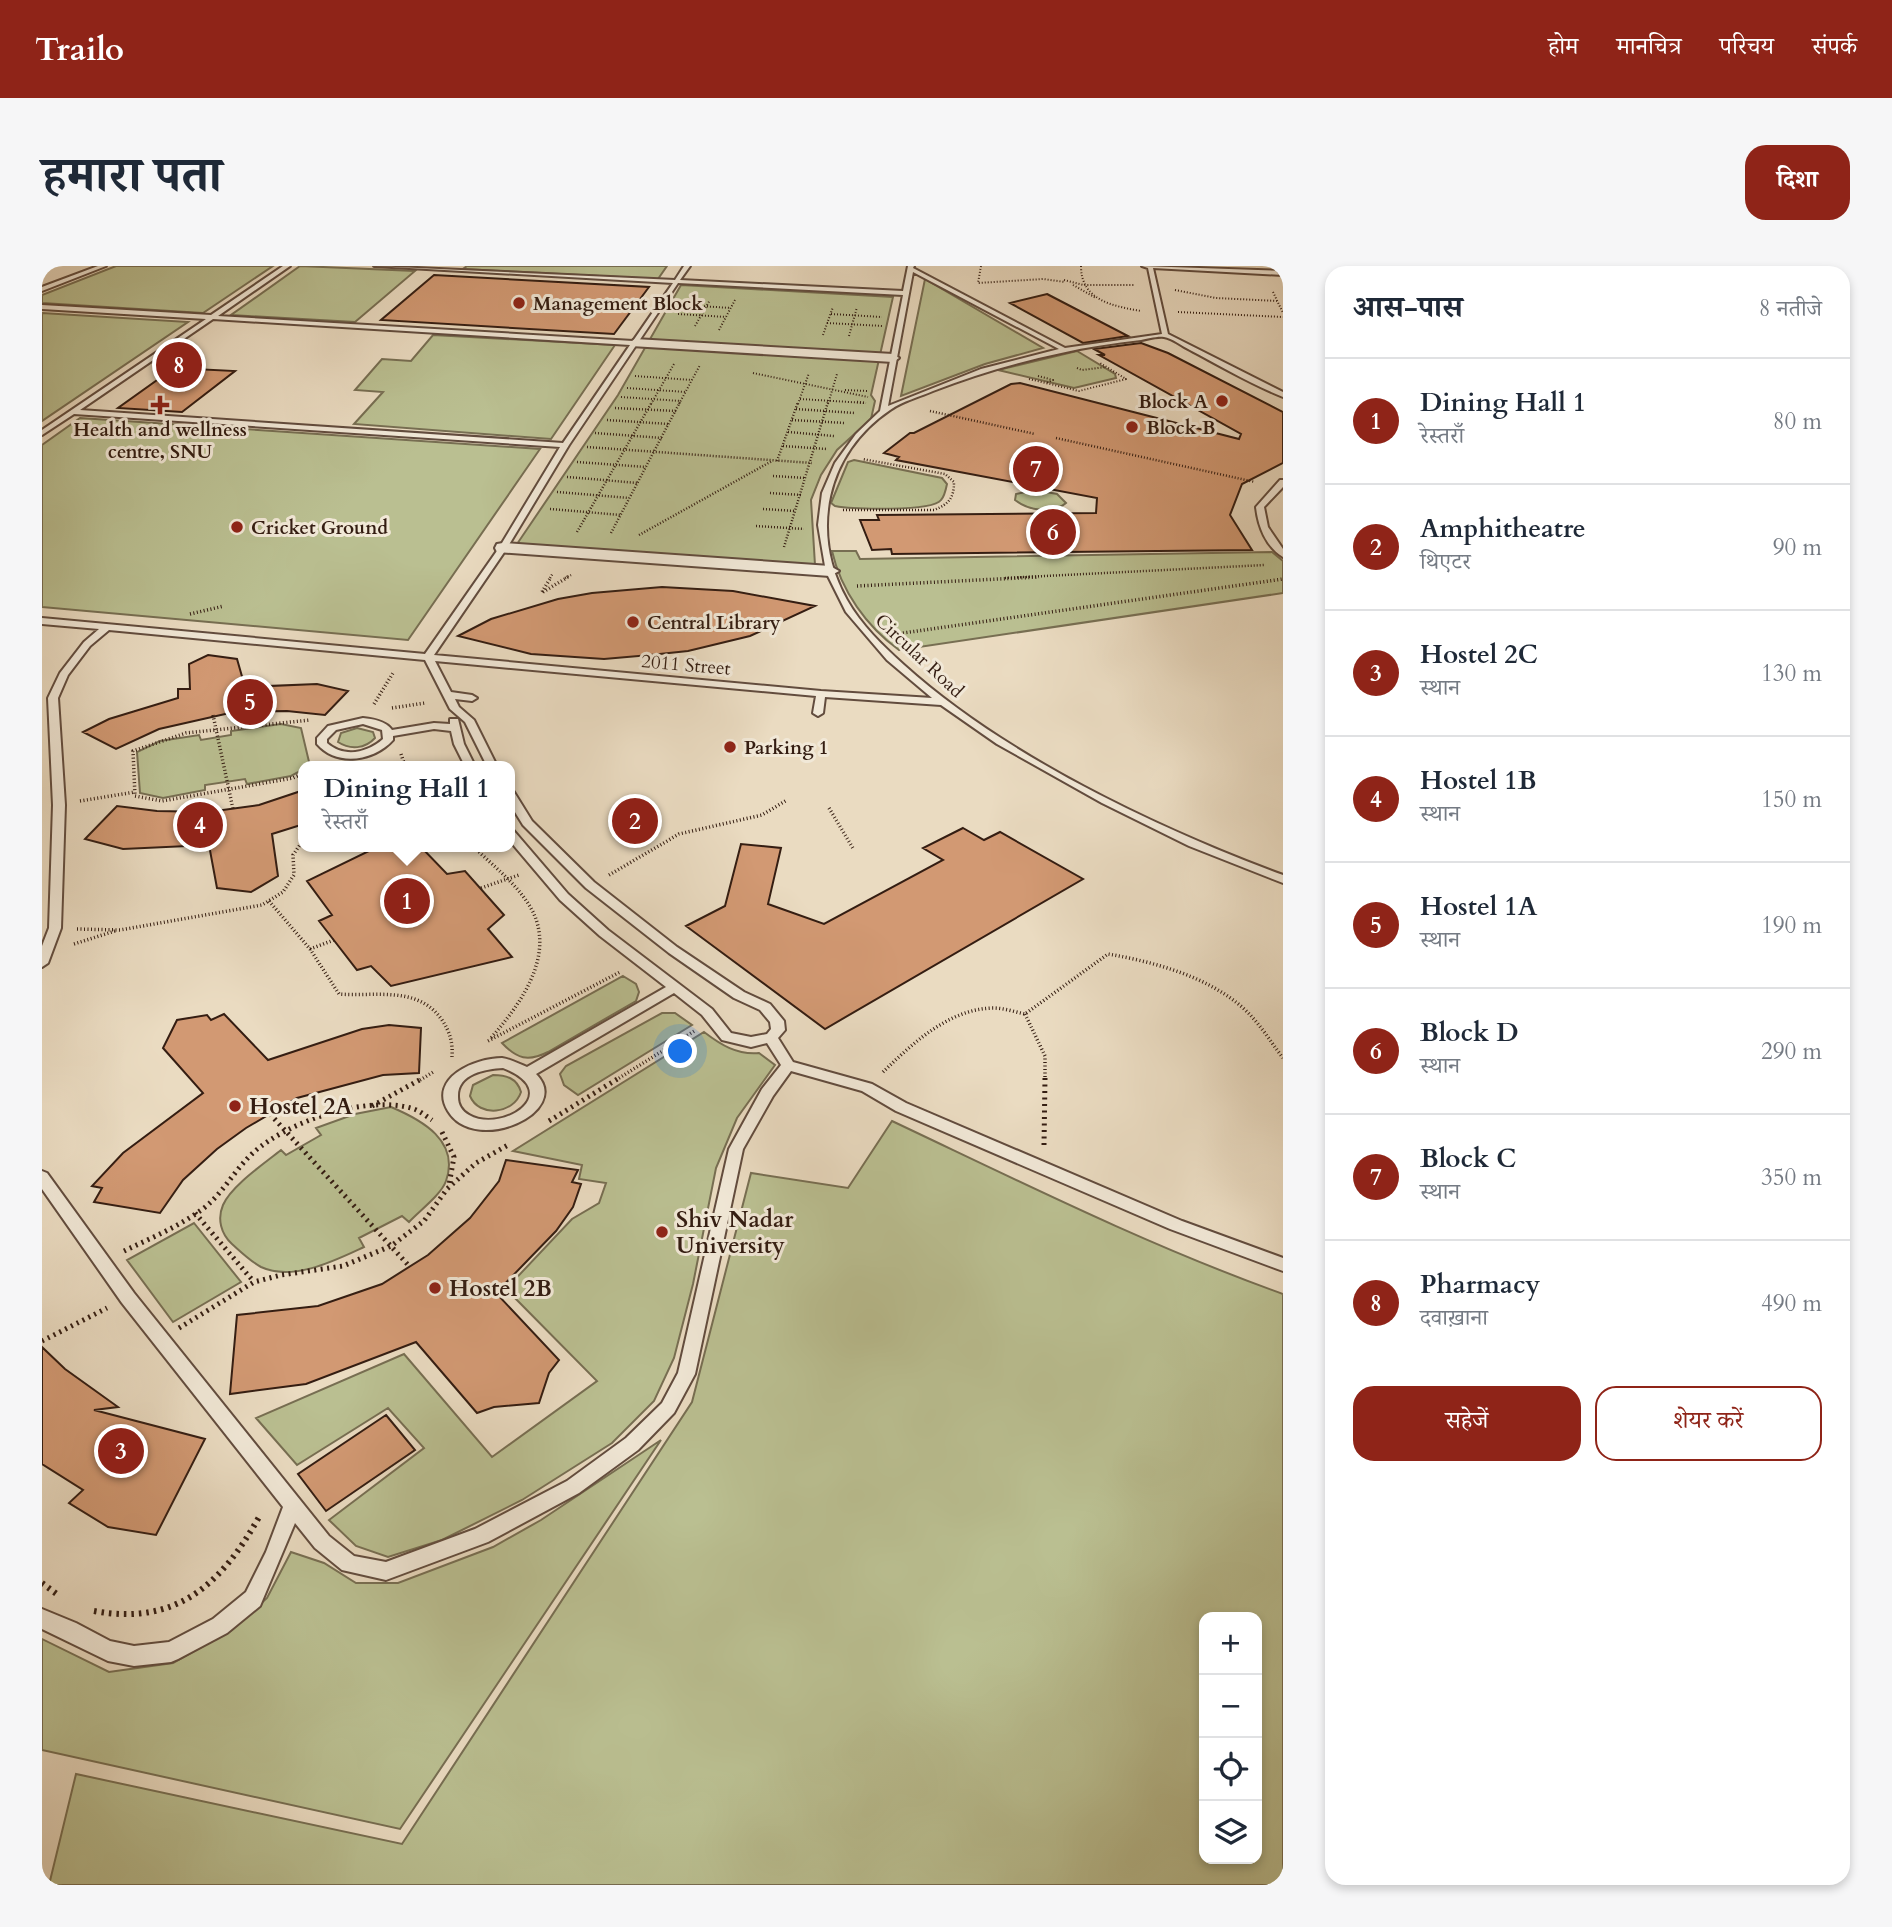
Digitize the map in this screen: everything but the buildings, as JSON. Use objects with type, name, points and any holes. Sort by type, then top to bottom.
[{"type":"street","points":[[635,343],[893,358]]},
{"type":"street","points":[[503,548],[565,552],[606,548],[778,568],[832,579]]},
{"type":"lane","points":[[42,281],[83,266]]},
{"type":"lane","points":[[42,289],[103,266]]},
{"type":"lane","points":[[42,433],[287,266]]},
{"type":"lane","points":[[377,266],[458,268],[906,293]]},
{"type":"lane","points":[[490,761],[469,720],[455,709],[428,657],[503,548],[565,445],[687,266]]},
{"type":"lane","points":[[1283,273],[1148,266],[1165,335],[1283,396]]},
{"type":"lane","points":[[883,408],[911,268],[1062,348]]},
{"type":"lane","points":[[42,307],[635,343]]},
{"type":"lane","name":"Circular Road","points":[[1165,335],[1062,348],[987,369],[883,408],[846,453],[821,502],[823,551],[832,579],[848,608],[871,637],[942,702],[1003,743],[1135,817],[1283,879]]},
{"type":"lane","points":[[74,412],[565,445]]},
{"type":"lane","points":[[1279,484],[1260,507],[1261,523],[1275,547],[1283,554]]},
{"type":"lane","name":"2011 Street","points":[[42,621],[821,694],[942,702]]},
{"type":"lane","points":[[42,963],[48,927],[59,805],[53,698],[63,675],[87,644],[107,627]]},
{"type":"lane","points":[[818,713],[821,694]]},
{"type":"lane","points":[[448,695],[472,698]]},
{"type":"lane","points":[[455,709],[454,728],[468,761]]},
{"type":"lane","points":[[352,722],[373,722],[387,729],[387,734],[388,740],[383,746],[365,754],[333,753],[322,744],[322,738],[332,728],[352,722]]},
{"type":"lane","points":[[387,734],[434,726],[454,728]]},
{"type":"lane","points":[[515,803],[527,823],[590,884],[673,950],[739,995],[765,1007],[777,1021],[778,1030],[771,1038],[751,1042],[727,1037],[707,1012],[604,933],[564,897],[515,839]]},
{"type":"lane","points":[[528,1072],[675,987]]},
{"type":"lane","points":[[771,1038],[788,1065],[867,1087],[901,1107],[1176,1225],[1283,1265]]},
{"type":"lane","points":[[504,1063],[528,1072],[536,1081],[539,1091],[537,1101],[519,1119],[505,1124],[475,1124],[463,1119],[449,1101],[454,1082],[476,1067],[504,1063]]},
{"type":"lane","points":[[42,1177],[128,1298],[322,1542],[349,1564],[386,1571],[481,1536],[573,1487],[632,1444],[668,1408],[686,1374],[736,1149],[767,1093],[788,1065]]},
{"type":"lane","points":[[42,1619],[108,1651],[134,1656],[170,1652],[220,1626],[253,1599],[293,1505]]},
{"type":"path","points":[[981,266],[978,283],[1059,280],[1077,286],[1099,300]]},
{"type":"path","points":[[1081,266],[1083,285],[1095,295],[1127,309],[1283,317]]},
{"type":"path","points":[[1064,280],[1083,285],[1154,288],[1216,299],[1278,301]]},
{"type":"path","points":[[719,284],[542,592],[606,548],[776,461],[834,305]]},
{"type":"path","points":[[778,568],[862,291]]},
{"type":"path","points":[[606,548],[629,498],[735,299]]},
{"type":"path","points":[[676,304],[731,307]]},
{"type":"path","points":[[670,313],[726,317]]},
{"type":"path","points":[[831,314],[889,317]]},
{"type":"path","points":[[827,323],[887,326]]},
{"type":"path","points":[[987,369],[1082,391],[1126,379],[1072,347]]},
{"type":"path","points":[[1082,370],[1107,367]]},
{"type":"path","points":[[754,373],[832,390],[883,408]]},
{"type":"path","points":[[630,376],[692,380]]},
{"type":"path","points":[[623,387],[686,392]]},
{"type":"path","points":[[832,390],[872,391]]},
{"type":"path","points":[[617,397],[681,401]]},
{"type":"path","points":[[800,399],[883,408]]},
{"type":"path","points":[[898,404],[1035,434]]},
{"type":"path","points":[[610,407],[676,411]]},
{"type":"path","points":[[796,409],[826,411],[883,408]]},
{"type":"path","points":[[792,419],[870,425]]},
{"type":"path","points":[[602,420],[669,424]]},
{"type":"path","points":[[594,432],[662,438]]},
{"type":"path","points":[[788,432],[859,438]]},
{"type":"path","points":[[1056,439],[1279,484]]},
{"type":"path","points":[[565,445],[811,463]]},
{"type":"path","points":[[763,509],[821,512],[934,510],[947,505],[954,493],[954,482],[946,474],[846,453],[783,446]]},
{"type":"path","points":[[576,462],[646,467]]},
{"type":"path","points":[[774,476],[806,478]]},
{"type":"path","points":[[566,477],[638,483]]},
{"type":"path","points":[[556,492],[629,498]]},
{"type":"path","points":[[770,493],[801,495]]},
{"type":"path","points":[[546,509],[621,515]]},
{"type":"path","points":[[756,526],[822,530]]},
{"type":"path","points":[[832,579],[1269,565]]},
{"type":"path","points":[[871,637],[1283,579]]},
{"type":"path","points":[[369,712],[397,666]]},
{"type":"path","points":[[388,709],[425,703]]},
{"type":"path","points":[[214,715],[233,808]]},
{"type":"path","points":[[298,776],[162,801],[135,796],[133,751],[154,740],[282,721],[294,723],[317,719]]},
{"type":"path","points":[[401,753],[403,761]]},
{"type":"path","points":[[59,805],[135,792]]},
{"type":"path","points":[[590,884],[627,866],[654,846],[681,833],[754,817],[777,809],[787,800]]},
{"type":"path","points":[[829,808],[854,850]]},
{"type":"path","points":[[71,946],[120,930],[262,905],[283,892],[294,875],[292,855],[294,846],[298,843]]},
{"type":"path","points":[[479,852],[532,909],[538,923],[537,967],[529,986],[503,1025],[486,1043],[627,968]]},
{"type":"path","points":[[481,888],[505,879]]},
{"type":"path","points":[[270,901],[310,949],[339,994],[391,995],[417,999],[451,1030],[454,1046],[452,1062],[463,1055]]},
{"type":"path","points":[[48,927],[120,930]]},
{"type":"path","points":[[310,949],[334,940]]},
{"type":"path","points":[[867,1087],[916,1039],[955,1017],[992,1008],[1025,1014],[1108,954],[1140,959],[1225,993],[1245,1009],[1283,1058]]},
{"type":"path","points":[[1025,1014],[1045,1056],[1044,1167]]},
{"type":"path","points":[[537,1128],[701,1027]]},
{"type":"path","points":[[370,1107],[441,1068]]},
{"type":"path","points":[[103,1263],[212,1201],[256,1150],[287,1132],[339,1111],[407,1106],[425,1113],[452,1146],[456,1164],[447,1189]]},
{"type":"path","points":[[270,1114],[410,1267]]},
{"type":"path","points":[[160,1338],[254,1282],[281,1275],[343,1266],[391,1246],[424,1221],[447,1189],[477,1163],[513,1142]]},
{"type":"path","points":[[194,1213],[254,1282]]},
{"type":"path","points":[[42,1341],[128,1298]]},
{"type":"path","points":[[82,1608],[106,1615],[141,1615],[177,1605],[200,1591],[229,1566],[248,1538],[273,1480]]},
{"type":"path","points":[[42,1583],[60,1597]]},
{"type":"green space","points":[[116,266],[273,266],[203,313],[42,303],[42,295]]},
{"type":"green space","points":[[300,266],[415,271],[355,322],[231,315]]},
{"type":"green space","points":[[467,266],[667,266],[658,279],[463,269]]},
{"type":"green space","points":[[925,279],[1043,348],[985,364],[901,396]]},
{"type":"green space","points":[[681,285],[893,297],[871,395],[875,401],[871,419],[837,450],[821,475],[811,500],[815,565],[517,544],[618,395]]},
{"type":"green space","points":[[42,313],[188,322],[42,421]]},
{"type":"green space","points":[[433,335],[615,345],[551,439],[354,424],[383,392],[355,390],[382,359],[411,361]]},
{"type":"green space","points":[[1077,351],[1115,374],[1116,378],[1074,388],[998,370]]},
{"type":"green space","name":"Cricket Ground","points":[[80,418],[540,449],[408,640],[42,607],[42,445]]},
{"type":"green space","points":[[854,460],[942,478],[947,484],[944,495],[935,504],[908,508],[835,506],[831,503],[848,462]]},
{"type":"green space","points":[[1035,490],[1057,494],[1066,503],[1055,509],[1041,510],[1027,507],[1015,500],[1016,494]]},
{"type":"green space","points":[[832,551],[856,551],[860,559],[1272,552],[1283,561],[1283,593],[899,650],[876,630],[857,607],[842,580]]},
{"type":"green space","points":[[281,724],[301,728],[309,761],[298,761],[298,772],[291,776],[247,784],[245,779],[205,785],[205,790],[163,798],[140,793],[137,752],[160,741],[199,735],[201,740],[231,735],[231,731]]},
{"type":"green space","points":[[357,728],[373,732],[375,738],[357,747],[338,742],[341,733]]},
{"type":"green space","points":[[623,976],[636,984],[639,992],[636,1001],[548,1052],[529,1058],[523,1057],[513,1053],[502,1043]]},
{"type":"green space","points":[[662,1013],[675,1013],[692,1025],[578,1095],[564,1085],[560,1074],[566,1066]]},
{"type":"green space","points":[[704,1032],[730,1048],[759,1053],[775,1065],[737,1118],[716,1168],[693,1284],[674,1358],[654,1401],[612,1443],[522,1500],[442,1540],[388,1557],[356,1546],[329,1520],[424,1448],[388,1408],[297,1465],[256,1418],[404,1354],[492,1457],[597,1381],[506,1289],[572,1219],[599,1203],[606,1183],[579,1179],[582,1165],[513,1151]]},
{"type":"green space","points":[[493,1075],[510,1078],[517,1083],[521,1092],[511,1105],[504,1109],[481,1108],[470,1096],[473,1085]]},
{"type":"green space","points":[[391,1107],[426,1126],[443,1143],[448,1154],[446,1181],[435,1197],[409,1222],[402,1216],[359,1238],[364,1247],[328,1263],[300,1271],[273,1271],[261,1267],[228,1240],[220,1221],[223,1205],[233,1190],[258,1168],[281,1150],[286,1155],[321,1135],[316,1128],[355,1114]]},
{"type":"green space","points":[[892,1121],[1134,1234],[1283,1294],[1283,1885],[49,1885],[76,1774],[402,1844],[692,1402],[751,1173],[848,1188]]},
{"type":"green space","points":[[194,1223],[241,1282],[173,1322],[127,1260]]},
{"type":"green space","points":[[661,1440],[400,1829],[42,1750],[42,1639],[109,1672],[173,1663],[232,1630],[267,1598],[291,1552],[324,1563],[356,1583],[398,1583],[493,1547],[541,1520]]},
{"type":"place","name":"Management Block","points":[[519,303]]},
{"type":"place","name":"Pharmacy","points":[[179,365]]},
{"type":"place","name":"Block A","points":[[1222,401]]},
{"type":"place","name":"Health and wellness centre, SNU","points":[[160,405]]},
{"type":"place","name":"Block B","points":[[1132,427]]},
{"type":"place","name":"Block C","points":[[1036,469]]},
{"type":"place","name":"Cricket Ground","points":[[237,527]]},
{"type":"place","name":"Block D","points":[[1053,532]]},
{"type":"place","name":"Central Library","points":[[633,622]]},
{"type":"place","name":"Hostel 1A","points":[[250,702]]},
{"type":"place","name":"Parking 1","points":[[730,747]]},
{"type":"place","name":"Amphitheatre","points":[[635,821]]},
{"type":"place","name":"Hostel 1B","points":[[200,825]]},
{"type":"place","name":"Dining Hall 1","points":[[407,901]]},
{"type":"place","name":"Hostel 2A","points":[[235,1106]]},
{"type":"place","name":"Shiv Nadar University","points":[[662,1232]]},
{"type":"place","name":"Hostel 2B","points":[[435,1288]]},
{"type":"place","name":"Hostel 2C","points":[[121,1451]]}]
